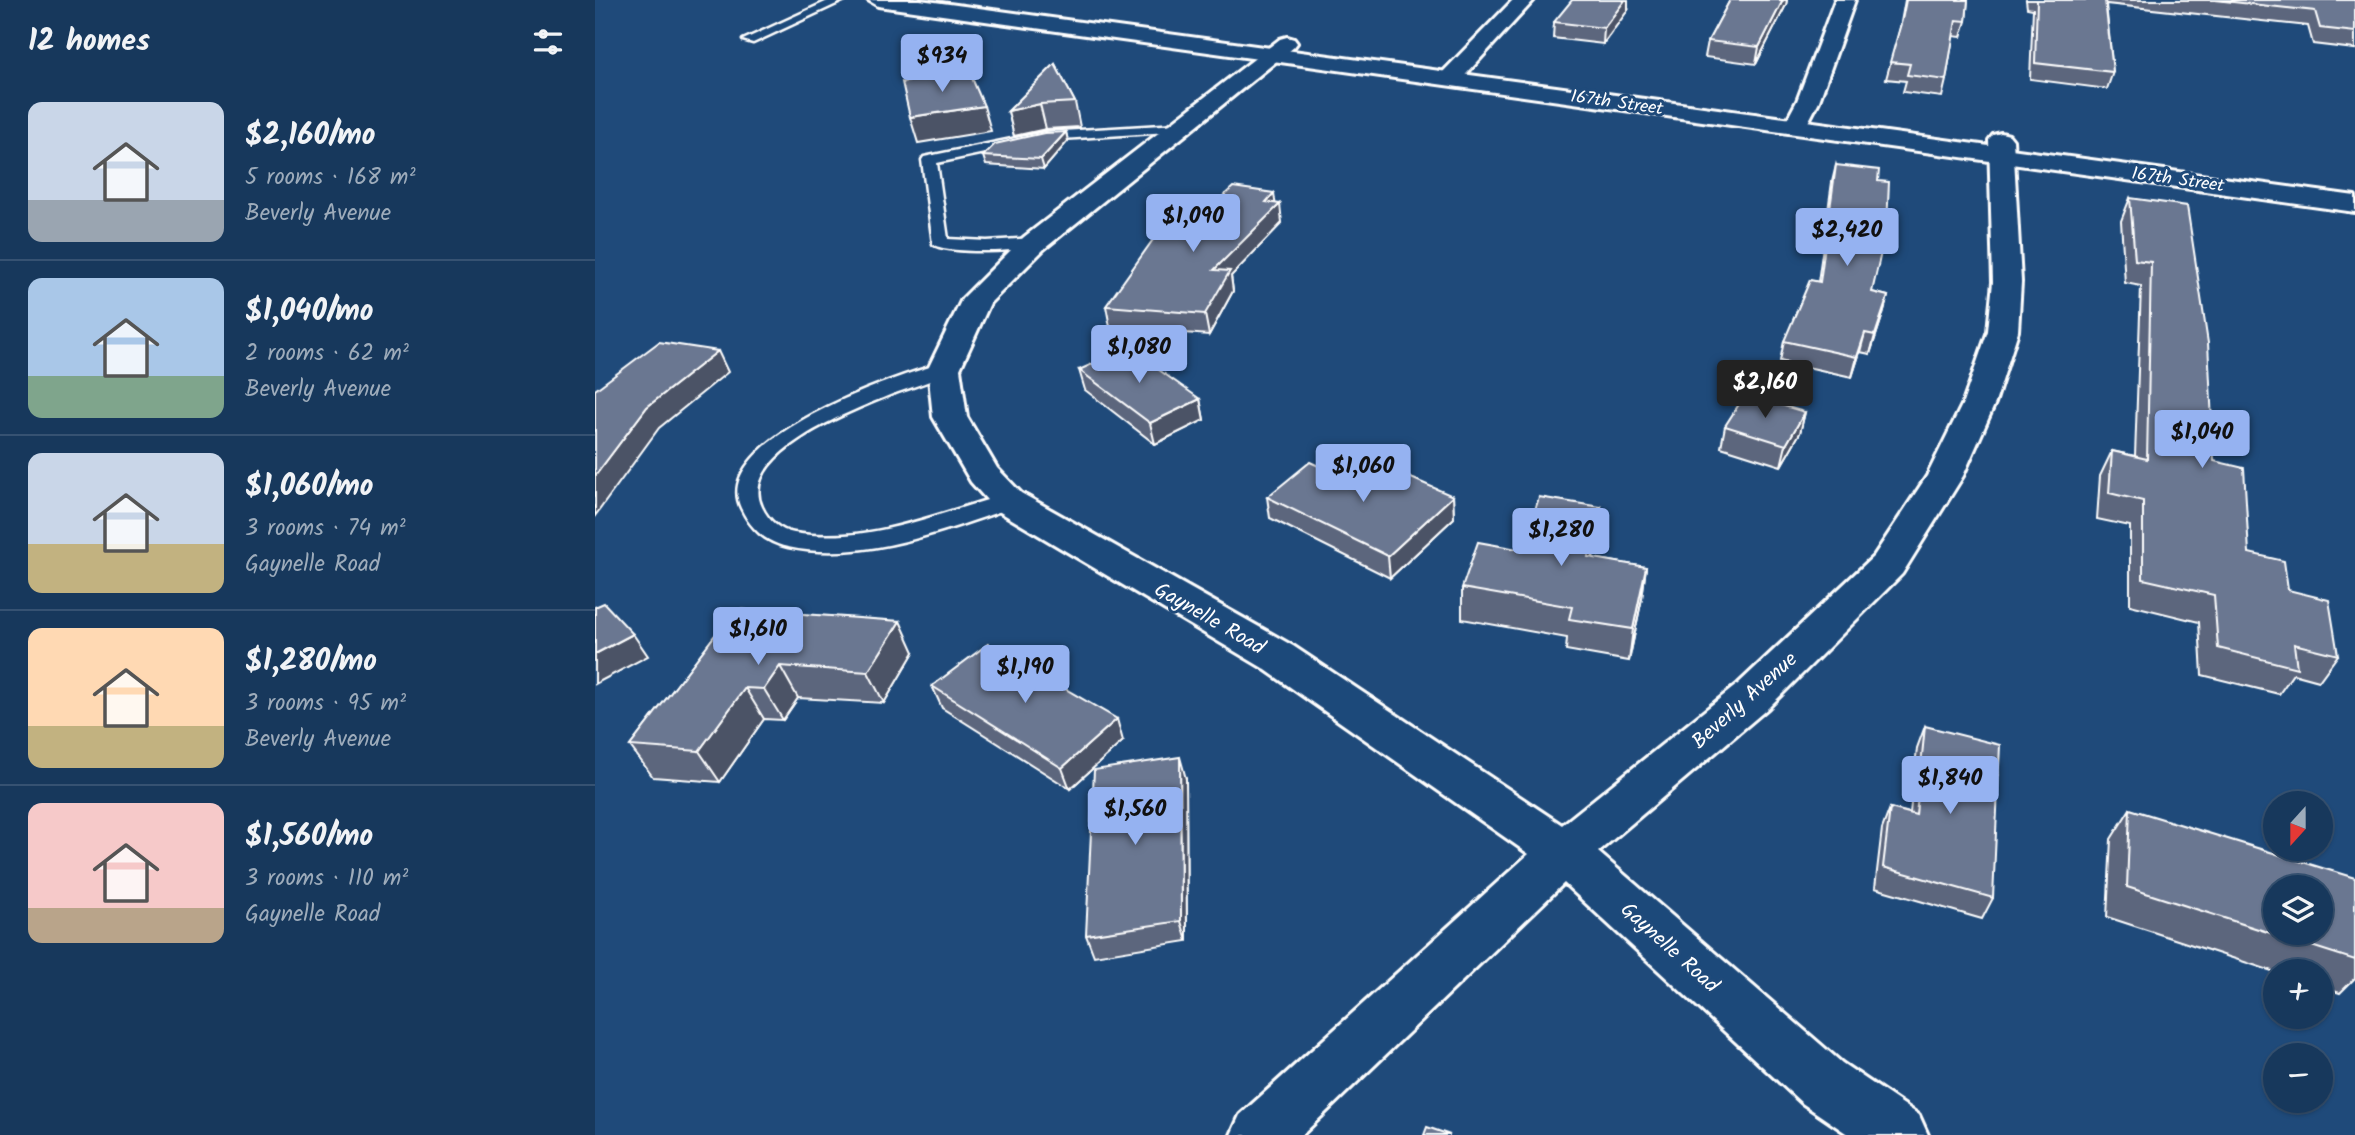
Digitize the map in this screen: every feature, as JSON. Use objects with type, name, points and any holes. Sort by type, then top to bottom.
[{"type":"street","name":"167th Street","points":[[878,0],[1280,48]]},
{"type":"street","name":"167th Street","points":[[967,0],[1280,48],[1799,120],[2001,147],[2355,188]]},
{"type":"street","points":[[1456,73],[1524,0]]},
{"type":"street","points":[[1799,120],[1845,0]]},
{"type":"street","points":[[944,369],[977,299],[1034,243],[1280,48]]},
{"type":"street","name":"167th Street","points":[[2001,147],[2355,204]]},
{"type":"street","name":"Beverly Avenue","points":[[1260,1135],[1565,852],[1753,696],[1888,565],[1945,476],[1979,403],[2003,331],[2007,282],[2001,147]]},
{"type":"street","name":"Gaynelle Road","points":[[944,369],[950,417],[983,474],[1008,501],[1278,657],[1565,852],[1822,1083],[1899,1135]]},
{"type":"lane","points":[[749,40],[839,0]]},
{"type":"lane","points":[[1034,243],[987,246],[941,244],[929,160],[1046,136],[1179,128]]},
{"type":"lane","points":[[944,369],[826,415],[805,428],[774,449],[751,472],[746,498],[759,523],[784,540],[848,544],[903,536],[1008,501]]},
{"type":"building","points":[[1572,0],[1625,0],[1604,28],[1554,22]]},
{"type":"building","points":[[1730,0],[1783,0],[1759,47],[1708,41]]},
{"type":"building","points":[[1906,0],[1968,0],[1966,21],[1956,20],[1946,80],[1907,75],[1910,64],[1890,62]]},
{"type":"building","points":[[2037,0],[2105,0],[2113,72],[2035,63]]},
{"type":"building","points":[[2215,0],[2355,0],[2355,32],[2320,28],[2315,11]]},
{"type":"building","points":[[1055,64],[1075,102],[1040,104],[1008,111]]},
{"type":"building","points":[[969,71],[984,106],[910,117],[902,82]]},
{"type":"building","points":[[1066,132],[1041,159],[983,156],[995,144],[1044,133]]},
{"type":"building","points":[[1836,165],[1879,170],[1878,181],[1889,182],[1887,226],[1872,292],[1888,296],[1875,335],[1865,333],[1857,357],[1784,341],[1810,280],[1820,282]]},
{"type":"building","points":[[1233,187],[1274,193],[1266,202],[1280,204],[1214,270],[1230,271],[1205,314],[1106,306],[1179,203],[1210,208]]},
{"type":"building","points":[[2130,198],[2187,206],[2208,343],[2214,461],[2244,468],[2249,553],[2284,561],[2288,590],[2329,600],[2338,655],[2294,644],[2297,668],[2218,648],[2214,595],[2143,579],[2143,501],[2109,493],[2112,451],[2147,459],[2151,262],[2135,260]]},
{"type":"building","points":[[659,342],[718,351],[647,407],[595,476],[595,390]]},
{"type":"building","points":[[1128,348],[1200,399],[1150,423],[1079,370]]},
{"type":"building","points":[[1745,395],[1805,412],[1786,445],[1725,426]]},
{"type":"building","points":[[1310,462],[1358,484],[1381,465],[1453,496],[1388,556],[1267,497]]},
{"type":"building","points":[[1539,497],[1601,507],[1588,557],[1646,567],[1633,629],[1569,619],[1572,607],[1462,588],[1478,542],[1523,550]]},
{"type":"building","points":[[604,603],[633,634],[595,654],[595,607]]},
{"type":"building","points":[[735,609],[900,621],[868,672],[780,666],[764,689],[745,688],[699,751],[630,746]]},
{"type":"building","points":[[988,644],[1117,719],[1062,768],[932,686]]},
{"type":"building","points":[[1925,726],[2000,745],[1993,898],[1883,867],[1890,808],[1916,815]]},
{"type":"building","points":[[1180,757],[1181,921],[1086,935],[1094,770]]},
{"type":"building","points":[[2130,809],[2263,850],[2263,861],[2300,861],[2355,878],[2355,960],[2308,945],[2333,945],[2333,875],[2263,875],[2263,931],[2127,887]]},
{"type":"building","points":[[1427,1127],[1450,1135],[1424,1135]]}]
